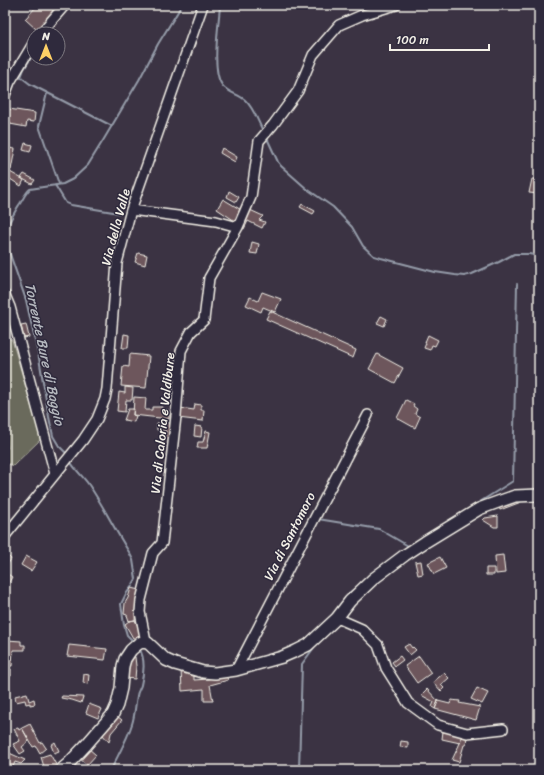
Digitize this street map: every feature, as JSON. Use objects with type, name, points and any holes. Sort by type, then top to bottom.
[{"type":"main road","points":[[61,770],[77,755],[113,714],[121,688],[124,663],[127,656],[138,645],[150,644],[166,660],[191,669],[215,673],[236,670],[296,652],[308,645],[337,618],[350,600],[373,579],[405,555],[479,509],[515,496],[539,495]]},
{"type":"street","points":[[47,26],[65,5]]},
{"type":"street","name":"Via della Valle","points":[[5,536],[92,427],[105,399],[108,380],[117,263],[120,250],[131,210],[203,5]]},
{"type":"street","name":"Via di Caloria e Valdibure","points":[[138,645],[141,600],[153,553],[162,543],[176,416],[181,351],[191,332],[204,320],[209,278],[238,227],[251,197],[259,141],[298,91],[313,55],[338,25],[362,15],[396,5]]},
{"type":"street","points":[[5,95],[10,82],[26,55]]},
{"type":"street","points":[[131,210],[216,221],[238,227]]},
{"type":"street","points":[[5,295],[10,307],[56,474]]},
{"type":"street","name":"Via di Santomoro","points":[[236,670],[368,415]]},
{"type":"street","points":[[337,618],[362,629],[378,645],[386,668],[408,703],[438,725],[468,733],[503,730]]},
{"type":"green space","points":[[5,337],[12,340],[41,439],[13,466],[5,462],[5,451],[8,448],[5,428]]},
{"type":"building","points":[[43,5],[47,5],[54,12],[41,26],[33,26],[25,19],[37,6],[40,8]]},
{"type":"building","points":[[9,109],[35,113],[34,122],[27,121],[26,127],[10,124],[10,122],[7,122]]},
{"type":"building","points":[[5,121],[10,122],[5,152]]},
{"type":"building","points":[[25,143],[32,145],[30,152],[23,150]]},
{"type":"building","points":[[9,148],[15,149],[11,170],[5,169]]},
{"type":"building","points":[[222,148],[237,157],[235,162],[220,153]]},
{"type":"building","points":[[10,172],[24,180],[21,186],[7,177]]},
{"type":"building","points":[[24,174],[35,180],[32,184],[21,178]]},
{"type":"building","points":[[532,179],[539,179],[539,194],[529,193]]},
{"type":"building","points":[[229,191],[239,197],[236,202],[227,197]]},
{"type":"building","points":[[223,199],[248,214],[238,223],[217,209]]},
{"type":"building","points":[[302,204],[315,211],[313,214],[300,207]]},
{"type":"building","points":[[250,210],[263,216],[259,220],[265,222],[262,228],[248,221],[244,229],[240,227]]},
{"type":"building","points":[[252,242],[259,244],[257,254],[250,253]]},
{"type":"building","points":[[138,253],[147,255],[145,265],[135,262]]},
{"type":"building","points":[[262,292],[281,299],[275,312],[263,307],[261,312],[246,305],[250,297],[258,301]]},
{"type":"building","points":[[270,311],[356,350],[353,358],[266,319]]},
{"type":"building","points":[[9,313],[12,325],[5,327],[5,314]]},
{"type":"building","points":[[381,316],[387,319],[384,326],[377,323]]},
{"type":"building","points":[[26,324],[29,337],[24,338],[21,325]]},
{"type":"building","points":[[124,334],[129,335],[128,348],[122,348]]},
{"type":"building","points":[[428,335],[438,340],[435,346],[432,345],[430,350],[424,348]]},
{"type":"building","points":[[130,354],[149,356],[146,388],[121,386],[123,366],[129,367]]},
{"type":"building","points":[[377,354],[403,368],[395,383],[369,369]]},
{"type":"building","points":[[125,387],[133,388],[132,400],[126,400],[125,412],[117,411],[119,392],[125,393]]},
{"type":"building","points":[[134,397],[146,398],[145,410],[152,410],[152,407],[162,407],[162,409],[169,410],[169,419],[133,415]]},
{"type":"building","points":[[406,400],[414,404],[413,406],[417,409],[415,414],[420,417],[415,428],[397,418]]},
{"type":"building","points":[[195,404],[201,405],[201,410],[204,410],[203,421],[178,418],[180,408],[194,410]]},
{"type":"building","points":[[128,409],[134,409],[133,415],[136,416],[134,422],[124,420]]},
{"type":"building","points":[[157,423],[173,423],[172,440],[165,439],[166,431],[157,430]]},
{"type":"building","points":[[195,426],[202,427],[201,437],[194,436]]},
{"type":"building","points":[[206,431],[210,432],[207,448],[197,448],[198,442],[203,442]]},
{"type":"building","points":[[519,497],[521,502],[500,510],[498,504]]},
{"type":"building","points":[[498,516],[498,527],[494,527],[483,520],[485,518]]},
{"type":"building","points":[[503,555],[505,573],[496,574],[495,556]]},
{"type":"building","points":[[8,556],[11,559],[5,569],[5,557],[6,558]]},
{"type":"building","points":[[26,556],[37,562],[31,571],[21,565]]},
{"type":"building","points":[[440,557],[446,568],[434,574],[428,563]]},
{"type":"building","points":[[421,561],[423,574],[418,575],[415,562]]},
{"type":"building","points":[[486,568],[494,568],[494,575],[486,575]]},
{"type":"building","points":[[5,572],[12,577],[8,584],[5,582]]},
{"type":"building","points":[[131,588],[139,590],[136,602],[135,620],[129,621],[127,615],[124,614],[125,603]]},
{"type":"building","points":[[135,620],[141,633],[138,638],[133,638],[125,624],[129,621]]},
{"type":"building","points":[[7,640],[21,641],[21,645],[25,645],[25,650],[13,650],[12,666],[5,666]]},
{"type":"building","points":[[409,644],[416,650],[410,655],[404,647]]},
{"type":"building","points":[[69,645],[107,649],[105,660],[67,656]]},
{"type":"building","points":[[130,656],[135,657],[135,679],[125,678]]},
{"type":"building","points":[[400,656],[403,660],[395,666],[392,662]]},
{"type":"building","points":[[419,656],[431,673],[417,683],[405,666]]},
{"type":"building","points":[[5,669],[11,669],[11,676],[9,676],[8,681],[5,681]]},
{"type":"building","points":[[181,670],[194,674],[194,680],[208,679],[227,674],[228,680],[210,685],[213,701],[204,701],[204,689],[182,691]]},
{"type":"building","points":[[444,673],[449,678],[441,685],[444,688],[441,691],[433,682]]},
{"type":"building","points":[[84,674],[89,675],[88,684],[83,683]]},
{"type":"building","points":[[477,688],[488,693],[482,704],[471,699]]},
{"type":"building","points":[[427,689],[438,701],[435,709],[432,707],[434,702],[421,695]]},
{"type":"building","points":[[27,693],[29,701],[34,699],[35,704],[26,704],[25,700],[16,702],[15,696]]},
{"type":"building","points":[[62,696],[83,697],[81,703],[61,698]]},
{"type":"building","points":[[451,700],[480,707],[476,720],[435,709],[438,701],[450,704]]},
{"type":"building","points":[[89,704],[102,709],[98,718],[86,713]]},
{"type":"building","points":[[117,716],[122,720],[111,733],[109,742],[102,734]]},
{"type":"building","points":[[30,724],[40,743],[42,742],[46,748],[40,753],[36,746],[33,747],[22,728]]},
{"type":"building","points":[[18,728],[19,730],[22,728],[29,741],[22,747],[25,751],[20,754],[13,744],[20,741],[14,729]]},
{"type":"building","points":[[443,731],[462,734],[460,743],[442,739]]},
{"type":"building","points":[[462,734],[467,735],[466,745],[464,745],[459,762],[452,760],[460,743]]},
{"type":"building","points":[[401,741],[408,742],[408,748],[400,747]]},
{"type":"building","points":[[55,742],[59,751],[54,753],[51,745]]},
{"type":"building","points":[[88,748],[96,755],[87,765],[79,758]]},
{"type":"building","points":[[7,752],[25,760],[21,764],[15,762],[13,767],[8,765],[5,768],[5,758]]},
{"type":"building","points":[[50,754],[59,770],[45,770],[41,757]]},
{"type":"waterway","name":"Torrente Bure di Baggio","points":[[5,235],[12,216],[30,189],[63,184],[73,179],[88,165],[182,5]]},
{"type":"waterway","points":[[220,5],[216,58],[219,78],[224,88],[248,103],[264,133]]},
{"type":"waterway","points":[[26,66],[21,77],[30,84],[112,126]]},
{"type":"waterway","points":[[47,93],[39,126],[59,184]]},
{"type":"waterway","points":[[266,136],[281,166],[307,189],[333,207],[352,227],[363,246],[374,256],[435,272],[464,276],[472,274],[514,254],[539,256]]},
{"type":"waterway","points":[[55,185],[66,203],[119,213]]},
{"type":"waterway","name":"Torrente Bure di Baggio","points":[[5,240],[26,300],[39,358],[53,436],[67,455]]},
{"type":"waterway","points":[[475,505],[513,481],[517,284]]},
{"type":"waterway","name":"Torrente Bure di Baggio","points":[[70,461],[87,482],[133,560],[136,579],[121,604],[127,635],[134,642]]},
{"type":"waterway","points":[[318,519],[379,529],[410,547]]},
{"type":"waterway","points":[[346,598],[349,593],[358,586]]},
{"type":"waterway","points":[[299,770],[302,664],[318,642]]},
{"type":"waterway","name":"Torrente Bure di Baggio","points":[[111,770],[128,736],[133,721],[137,695],[144,671],[144,661],[139,648]]}]
